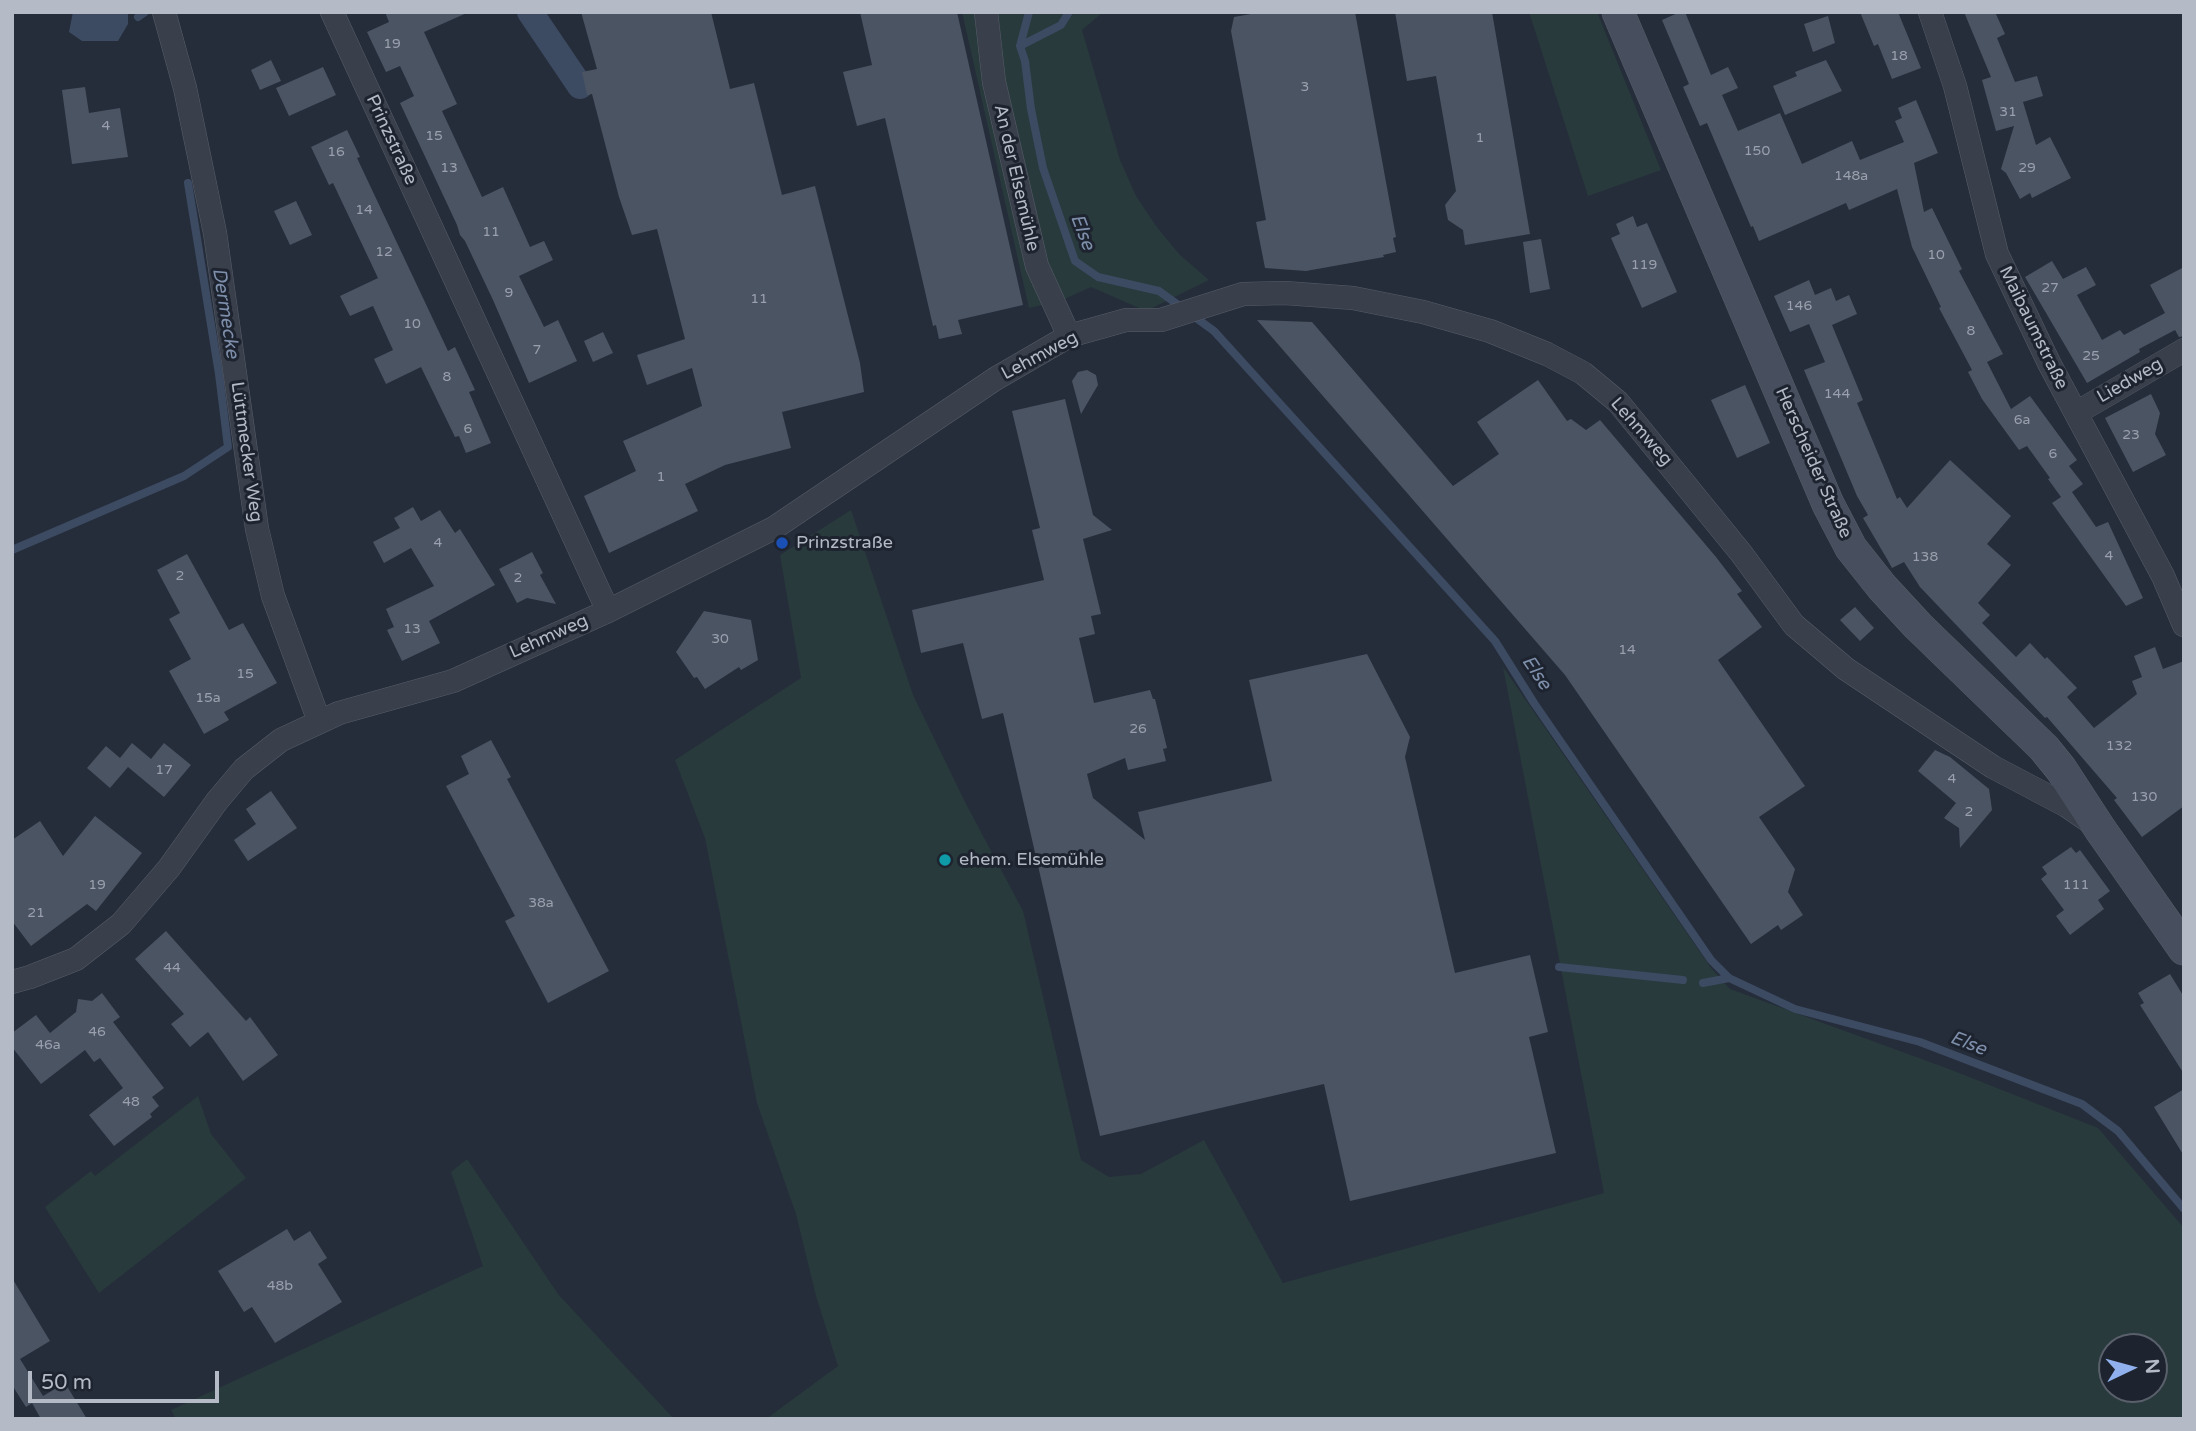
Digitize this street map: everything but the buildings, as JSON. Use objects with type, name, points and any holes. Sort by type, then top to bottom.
[{"type":"main road","name":"Herscheider Straße","points":[[1618,12],[1828,504],[1851,548],[1918,626],[2044,748],[2062,769],[2100,829],[2182,942]]},
{"type":"street","name":"Lüttmecker Weg","points":[[164,12],[185,88],[215,233],[257,529],[273,596],[329,717]]},
{"type":"street","name":"Prinzstraße","points":[[332,12],[608,611]]},
{"type":"street","name":"An der Elsemühle","points":[[986,12],[994,82],[1037,266],[1069,336]]},
{"type":"street","name":"Maibaumstraße","points":[[1930,12],[1955,86],[1997,254],[2016,298],[2163,576],[2184,625]]},
{"type":"street","name":"Lehmweg","points":[[12,982],[76,959],[121,924],[169,868],[217,801],[244,769],[281,740],[329,717],[453,681],[608,611],[774,528],[995,380],[1069,336],[1126,320],[1161,320],[1243,294],[1285,293],[1353,298],[1400,307],[1490,331],[1547,354],[1583,373],[1618,402],[1741,553],[1794,625],[1846,669],[1993,767],[2067,806],[2100,829]]},
{"type":"street","name":"Liedweg","points":[[2076,413],[2184,350]]},
{"type":"shaded area","points":[[962,12],[1103,12],[1082,30],[1120,160],[1136,196],[1156,226],[1179,254],[1209,280],[1146,311],[1091,287],[1060,301],[1029,308]]},
{"type":"shaded area","points":[[1529,12],[1597,12],[1661,170],[1588,196]]},
{"type":"shaded area","points":[[851,510],[913,695],[965,802],[1023,911],[1081,1160],[1109,1177],[1141,1174],[1204,1140],[1283,1283],[1604,1193],[1503,667],[1711,968],[1730,989],[1949,1069],[2098,1128],[2184,1228],[2184,1419],[766,1419],[838,1366],[816,1296],[796,1214],[757,1103],[705,838],[675,760],[801,678],[780,555]]},
{"type":"shaded area","points":[[198,1096],[211,1134],[246,1178],[99,1293],[45,1207],[91,1171],[95,1176]]},
{"type":"shaded area","points":[[467,1159],[558,1294],[674,1419],[176,1419],[171,1410],[483,1266],[451,1172]]},
{"type":"water","points":[[73,12],[128,12],[128,24],[118,41],[82,41],[69,32]]},
{"type":"waterway","name":"Dermecke","points":[[138,17],[145,12]]},
{"type":"waterway","points":[[530,12],[580,86]]},
{"type":"waterway","name":"Else","points":[[1029,12],[1020,46],[1025,61],[1031,109],[1043,168],[1075,261],[1098,277],[1159,291],[1214,331],[1495,641],[1534,703],[1711,960],[1729,978],[1795,1009],[1920,1042],[2082,1104],[2118,1131],[2184,1209]]},
{"type":"waterway","points":[[1020,46],[1061,25],[1069,12]]},
{"type":"waterway","name":"Dermecke","points":[[12,550],[184,476],[228,447],[188,183]]},
{"type":"waterway","points":[[1559,967],[1683,980]]},
{"type":"waterway","points":[[1703,983],[1729,978]]},
{"type":"place","name":"Prinzstraße","points":[[782,543]]},
{"type":"place","name":"ehem. Elsemühle","points":[[945,860]]}]
